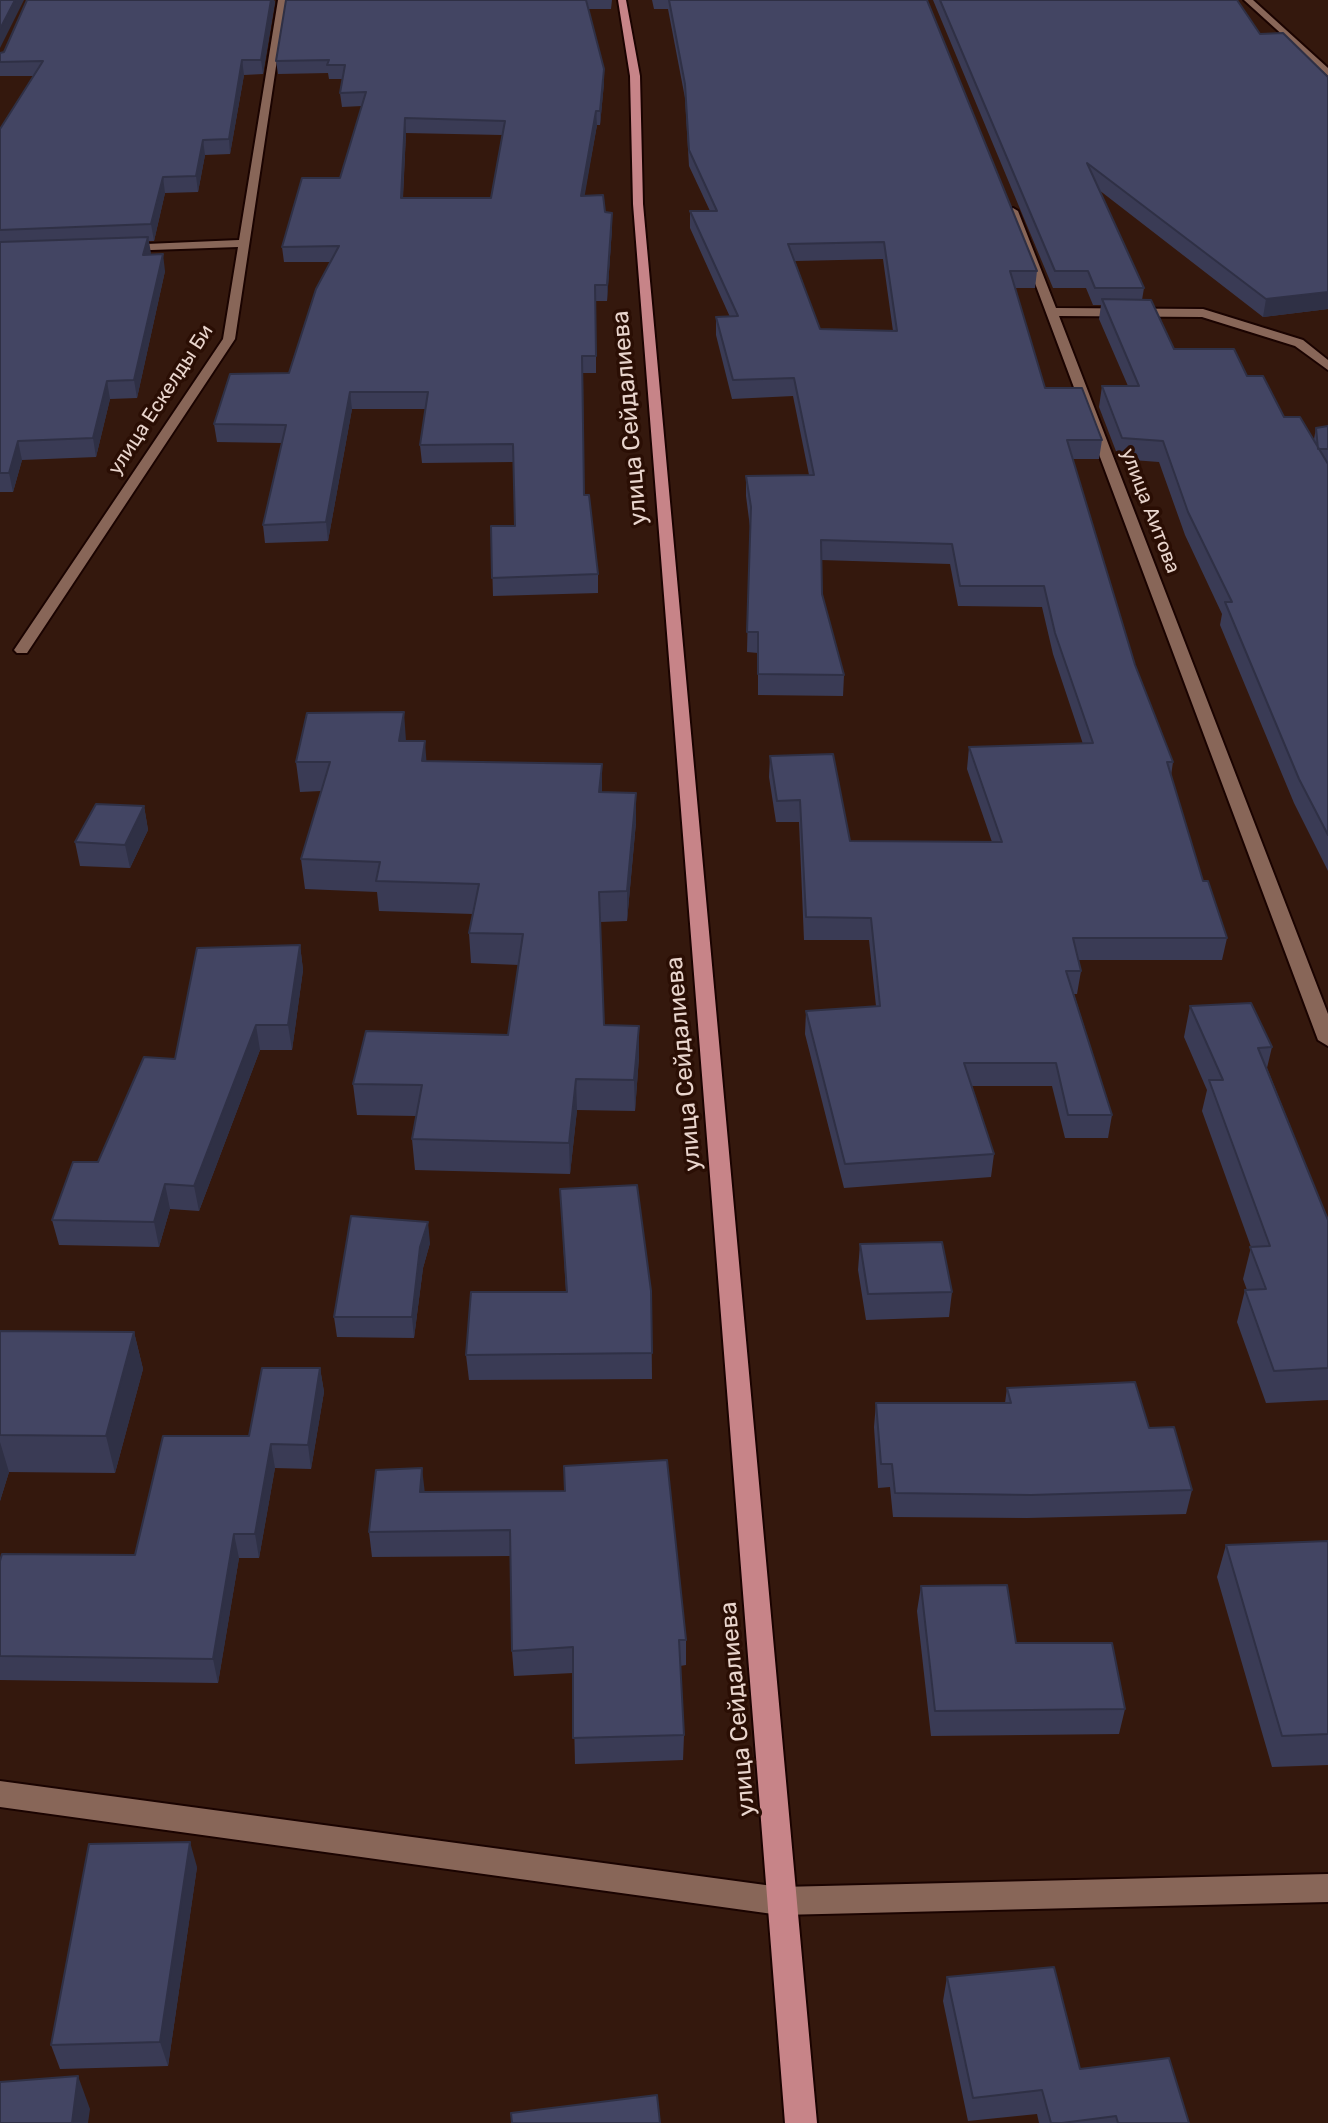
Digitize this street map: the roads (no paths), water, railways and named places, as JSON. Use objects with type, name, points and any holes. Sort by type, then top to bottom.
[{"type":"main road","name":"улица Сейдалиева","points":[[622,0],[635,76],[638,204],[801,2123]]},
{"type":"street","name":"улица Ескелды Би","points":[[22,650],[229,339],[282,0]]},
{"type":"street","points":[[1248,0],[1328,73]]},
{"type":"street","name":"улица Аитова","points":[[1008,199],[1054,312],[1328,1040]]},
{"type":"street","points":[[106,249],[243,243]]},
{"type":"street","points":[[1054,312],[1203,313],[1299,343],[1328,366]]},
{"type":"street","points":[[0,1794],[780,1901],[1328,1888]]}]
